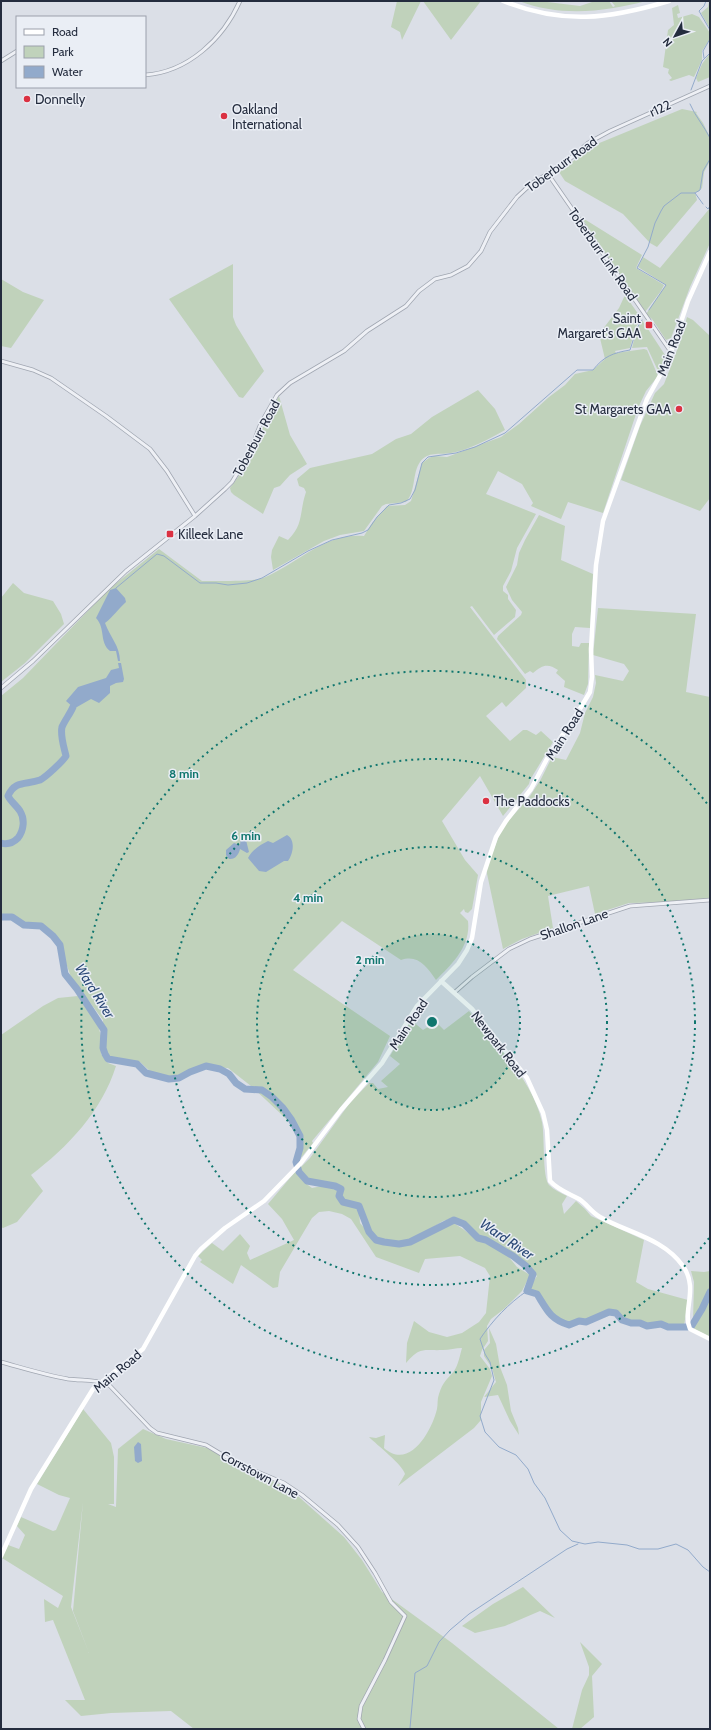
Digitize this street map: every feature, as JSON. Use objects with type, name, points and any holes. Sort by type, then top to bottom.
[{"type":"main road","points":[[503,1],[537,12],[570,17],[585,17],[623,13],[669,1]]},
{"type":"main road","name":"Main Road","points":[[1,1556],[31,1489],[93,1389],[101,1381],[139,1354],[147,1344],[189,1265],[201,1249],[229,1226],[264,1201],[302,1163],[341,1110],[379,1068],[417,1006],[458,964],[470,943],[481,882],[496,837],[506,821],[531,789],[549,755],[590,692],[592,677],[591,650],[595,571],[600,532],[612,493],[647,399],[662,375],[672,352],[688,301],[710,252]]},
{"type":"main road","name":"Newpark Road","points":[[441,981],[455,992],[472,1009],[521,1069],[531,1085],[543,1114],[547,1130],[550,1181],[557,1188],[584,1203],[598,1216],[656,1243],[672,1255],[683,1266],[691,1289],[689,1327],[710,1339]]},
{"type":"street","points":[[146,75],[164,72],[175,68],[200,52],[220,35],[234,16],[240,1]]},
{"type":"street","points":[[1,61],[16,52]]},
{"type":"street","name":"r122","points":[[610,131],[710,86]]},
{"type":"street","name":"Toberburr Road","points":[[1,688],[33,661],[126,571],[195,516],[232,482],[248,454],[261,422],[283,389],[290,383],[344,351],[367,331],[406,306],[419,291],[435,280],[451,275],[468,266],[481,251],[490,232],[517,197],[531,184],[565,163],[588,144],[610,131]]},
{"type":"street","name":"Toberburr Link Road","points":[[548,174],[672,352]]},
{"type":"street","points":[[1,361],[33,370],[51,378],[150,449],[167,471],[195,516]]},
{"type":"street","name":"Shallon Lane","points":[[455,992],[509,949],[530,939],[630,906],[710,900]]},
{"type":"street","points":[[1,1362],[71,1380],[101,1381]]},
{"type":"street","name":"Corrstown Lane","points":[[101,1381],[109,1385],[150,1428],[157,1433],[206,1445],[236,1463],[284,1483],[321,1510],[338,1525],[358,1547],[375,1573],[391,1602],[405,1616],[385,1660],[361,1706],[359,1719],[364,1729]]},
{"type":"green space","points":[[397,1],[421,1],[402,40],[400,32],[391,27]]},
{"type":"green space","points":[[423,1],[481,1],[451,40]]},
{"type":"green space","points":[[519,1],[539,1],[580,6],[595,1],[609,1],[613,7],[615,6],[611,1],[646,1],[599,10],[566,11],[535,6]]},
{"type":"green space","points":[[709,1],[710,29],[701,13],[708,7]]},
{"type":"green space","points":[[678,5],[680,13],[677,14],[678,18],[692,14],[699,17],[710,33],[710,39],[702,51],[702,60],[694,77],[689,75],[671,81],[669,80],[672,78],[668,73],[669,69],[663,67],[668,30],[674,25],[672,8]]},
{"type":"green space","points":[[710,53],[710,77],[698,82],[696,78],[702,64]]},
{"type":"green space","points":[[682,109],[697,112],[696,113],[703,123],[710,137],[710,161],[704,172],[702,188],[698,192],[695,192],[697,200],[657,247],[650,243],[623,214],[565,181],[559,172],[597,144]]},
{"type":"green space","points":[[710,208],[710,243],[690,287],[671,338],[666,340],[652,319],[646,314],[666,285],[638,267],[643,257],[660,268]]},
{"type":"green space","points":[[581,217],[642,255],[636,268],[664,285],[645,312]]},
{"type":"green space","points":[[233,264],[233,317],[236,325],[264,371],[243,398],[239,397],[169,299]]},
{"type":"green space","points":[[1,279],[23,292],[44,300],[11,348],[1,346]]},
{"type":"green space","points":[[625,295],[641,318],[635,329],[630,348],[615,351],[616,353],[644,349],[647,350],[658,376],[646,391],[638,408],[603,513],[568,502],[561,519],[531,506],[533,503],[522,484],[498,471],[486,494],[536,514],[517,548],[511,571],[503,586],[503,591],[508,595],[508,599],[516,610],[515,617],[494,635],[472,606],[470,607],[526,680],[526,688],[506,707],[502,702],[486,716],[510,741],[523,730],[527,730],[536,735],[541,731],[553,742],[529,784],[503,816],[480,776],[442,821],[465,860],[478,875],[472,909],[468,913],[465,912],[464,909],[460,913],[468,921],[467,939],[454,961],[436,980],[422,963],[412,959],[401,960],[342,921],[293,970],[390,1036],[378,1062],[312,1141],[313,1143],[296,1164],[295,1162],[300,1146],[300,1138],[297,1129],[251,1086],[228,1068],[206,1067],[173,1078],[152,1073],[140,1062],[104,1058],[103,1020],[71,977],[58,941],[42,928],[22,928],[10,916],[1,916],[1,696],[23,678],[109,589],[159,549],[202,581],[243,581],[263,578],[276,572],[312,550],[337,539],[350,536],[364,536],[372,523],[387,506],[405,505],[411,501],[422,463],[434,456],[447,457],[501,437],[519,424],[565,385],[575,374],[593,370],[605,359],[599,334],[619,308]]},
{"type":"green space","name":"St Margarets GAA","points":[[687,317],[693,320],[710,336],[710,498],[700,511],[621,480],[640,426],[655,393],[664,384],[679,345]]},
{"type":"green space","points":[[642,320],[665,355],[659,373],[647,347],[632,348],[637,328]]},
{"type":"green space","points":[[478,390],[495,409],[505,430],[472,447],[451,453],[427,456],[418,466],[413,488],[406,502],[386,504],[382,506],[364,531],[340,535],[324,541],[273,570],[271,557],[272,550],[279,536],[288,540],[297,529],[299,523],[306,492],[304,488],[299,486],[297,479],[310,468],[372,454],[396,439],[411,434],[432,417]]},
{"type":"green space","points":[[279,396],[290,435],[307,464],[290,475],[280,486],[274,488],[263,514],[234,495],[230,488],[250,455]]},
{"type":"green space","points":[[539,515],[565,526],[561,560],[593,574],[590,628],[575,627],[572,634],[572,646],[579,647],[581,643],[589,643],[588,684],[584,695],[564,687],[565,681],[556,673],[558,670],[551,666],[545,666],[539,668],[533,673],[530,671],[525,674],[497,639],[498,636],[521,615],[522,612],[512,600],[506,587],[517,565],[519,553]]},
{"type":"green space","points":[[13,583],[24,593],[53,601],[61,614],[64,624],[25,663],[1,682],[1,598]]},
{"type":"green space","points":[[598,608],[696,614],[686,692],[710,697],[710,899],[675,902],[629,903],[595,914],[589,886],[548,896],[553,928],[522,939],[503,949],[486,869],[499,836],[504,826],[530,796],[541,779],[552,757],[566,760],[580,733],[585,713],[593,697],[596,683],[595,675],[623,681],[629,671],[624,664],[593,655]]},
{"type":"green space","points":[[78,996],[98,1025],[102,1040],[101,1054],[108,1063],[116,1066],[110,1082],[93,1113],[58,1152],[31,1175],[43,1191],[17,1222],[3,1228],[1,1227],[1,1035],[43,1006],[58,998]]},
{"type":"green space","points":[[469,1011],[512,1063],[530,1091],[542,1122],[544,1165],[547,1180],[551,1187],[567,1196],[562,1204],[564,1214],[576,1201],[591,1216],[644,1240],[636,1282],[648,1289],[688,1300],[684,1326],[662,1323],[647,1325],[640,1322],[624,1323],[618,1314],[612,1313],[608,1313],[589,1322],[561,1324],[549,1316],[533,1294],[528,1290],[537,1276],[533,1272],[523,1267],[507,1251],[493,1242],[478,1239],[458,1221],[450,1219],[443,1221],[414,1239],[406,1241],[394,1242],[380,1240],[369,1231],[361,1210],[355,1204],[345,1201],[341,1197],[339,1189],[319,1183],[314,1185],[302,1176],[299,1169],[310,1158],[349,1104],[369,1083],[373,1083],[378,1089],[388,1087],[381,1081],[400,1064],[390,1056],[411,1020],[423,1030],[436,1022],[444,1030]]},
{"type":"green space","points":[[295,1172],[312,1188],[322,1186],[334,1188],[343,1204],[356,1208],[359,1212],[360,1223],[375,1240],[374,1242],[395,1246],[404,1245],[422,1238],[448,1223],[455,1224],[476,1239],[492,1246],[508,1256],[517,1267],[530,1275],[522,1291],[504,1309],[491,1319],[487,1326],[488,1341],[480,1356],[490,1369],[492,1376],[481,1402],[481,1420],[474,1428],[398,1486],[405,1474],[403,1470],[395,1460],[369,1437],[376,1438],[385,1435],[384,1448],[394,1454],[403,1455],[418,1445],[425,1437],[430,1427],[437,1409],[438,1398],[441,1390],[444,1383],[455,1369],[462,1348],[423,1350],[415,1354],[406,1363],[407,1343],[414,1321],[429,1332],[447,1337],[462,1333],[479,1322],[486,1313],[490,1276],[485,1268],[460,1256],[425,1259],[419,1273],[376,1257],[351,1219],[342,1214],[329,1211],[319,1212],[312,1218],[280,1272],[278,1287],[273,1288],[241,1265],[233,1284],[200,1262],[202,1260],[198,1256],[212,1243],[223,1251],[240,1234],[250,1246],[247,1253],[250,1260],[294,1240],[282,1219],[268,1204]]},
{"type":"green space","points":[[691,1271],[710,1271],[710,1290],[693,1322],[694,1282]]},
{"type":"green space","points":[[710,1299],[710,1337],[692,1328]]},
{"type":"green space","points":[[489,1328],[496,1344],[500,1367],[507,1385],[511,1411],[518,1428],[519,1435],[510,1421],[498,1395],[484,1397],[496,1382],[492,1368],[484,1356],[484,1350],[490,1343]]},
{"type":"green space","points":[[83,1409],[111,1443],[114,1457],[114,1504],[108,1504],[116,1507],[118,1449],[143,1429],[166,1439],[207,1448],[238,1465],[281,1485],[299,1497],[344,1537],[362,1560],[382,1592],[452,1643],[559,1729],[194,1729],[171,1711],[111,1713],[81,1716],[65,1700],[85,1700],[53,1620],[45,1622],[44,1599],[58,1608],[63,1596],[2,1558],[8,1545],[19,1549],[25,1535],[17,1526],[21,1517],[53,1531],[56,1530],[70,1498],[59,1495],[37,1484]],"holes":[[[83,1502],[73,1611],[89,1653],[71,1607]]]},
{"type":"green space","points":[[523,1587],[555,1618],[540,1611],[505,1626],[475,1633],[462,1626],[493,1604]]},
{"type":"green space","points":[[580,1642],[602,1664],[592,1676],[594,1717],[580,1729],[572,1729],[582,1690],[589,1675],[589,1667]]},
{"type":"water","points":[[116,588],[125,598],[126,602],[105,623],[117,646],[120,661],[118,661],[116,651],[110,651],[105,644],[101,627],[96,618],[110,590]]},
{"type":"water","points":[[118,663],[121,663],[124,679],[123,682],[110,686],[110,693],[99,703],[91,699],[77,707],[73,707],[66,701],[78,687],[106,678],[111,670],[119,668]]},
{"type":"water","points":[[287,835],[292,840],[293,844],[288,861],[284,861],[266,872],[259,871],[248,858],[259,846],[268,841],[273,843]]},
{"type":"water","points":[[245,836],[249,852],[247,853],[240,849],[239,853],[233,859],[229,859],[226,855],[226,850],[234,843],[240,845],[241,837]]},
{"type":"water","points":[[138,1442],[141,1444],[142,1461],[138,1463],[135,1461],[134,1447]]},
{"type":"waterway","points":[[706,1],[704,6],[699,11],[710,30]]},
{"type":"waterway","points":[[704,58],[703,51],[710,39]]},
{"type":"waterway","points":[[691,90],[702,61],[710,53]]},
{"type":"waterway","points":[[690,104],[710,138]]},
{"type":"waterway","points":[[649,310],[666,285],[637,268],[648,247],[655,223],[664,206],[681,193],[695,193],[700,190],[703,171],[710,159]]},
{"type":"waterway","points":[[695,193],[703,204]]},
{"type":"waterway","points":[[706,207],[708,209],[710,206]]},
{"type":"waterway","points":[[116,588],[157,554],[164,556],[200,583],[228,585],[247,583],[262,578],[308,551],[332,540],[362,533],[368,530],[377,517],[389,505],[401,503],[410,499],[415,490],[422,463],[428,457],[456,453],[475,447],[505,433],[577,370],[593,370],[605,358],[619,352],[630,350],[637,328],[642,320]]},
{"type":"waterway","points":[[1,843],[8,844],[14,841],[18,838],[23,828],[22,814],[8,796],[11,791],[18,785],[40,780],[54,769],[66,756],[62,738],[62,727],[73,707]]},
{"type":"waterway","name":"Ward River","points":[[1,917],[12,917],[24,925],[41,926],[53,936],[60,945],[65,974],[77,989],[104,1030],[103,1048],[108,1059],[137,1064],[146,1073],[169,1079],[179,1078],[206,1066],[220,1069],[229,1074],[236,1083],[245,1089],[262,1090],[272,1097],[291,1119],[300,1136],[300,1148],[296,1162],[299,1172],[307,1181],[335,1186],[341,1189],[339,1196],[343,1202],[359,1206],[369,1232],[376,1240],[399,1244],[410,1242],[454,1220],[464,1224],[478,1238],[486,1240],[513,1256],[526,1266],[533,1274],[527,1291],[537,1294],[553,1317],[569,1325],[579,1321],[586,1322],[609,1312],[616,1313],[622,1320],[631,1323],[640,1323],[647,1326],[661,1324],[668,1327],[691,1327],[710,1292]]},
{"type":"waterway","points":[[527,1291],[501,1313],[480,1339],[485,1354],[490,1362],[494,1380],[480,1416],[485,1432],[499,1447],[516,1455],[528,1469],[534,1483],[545,1498],[560,1530],[572,1541],[585,1544],[598,1542],[627,1545],[639,1549],[658,1549],[676,1544],[688,1550],[703,1567],[710,1572]]},
{"type":"waterway","points":[[410,1728],[415,1673],[427,1666],[439,1642],[450,1630],[469,1614],[567,1549],[578,1544]]},
{"type":"place","name":"Donnelly","points":[[27,99]]},
{"type":"place","name":"Oakland International","points":[[224,116]]},
{"type":"place","name":"Saint Margaret's GAA","points":[[649,325]]},
{"type":"place","name":"St Margarets GAA","points":[[679,409]]},
{"type":"place","name":"Killeek Lane","points":[[170,534]]},
{"type":"place","name":"The Paddocks","points":[[486,801]]}]
